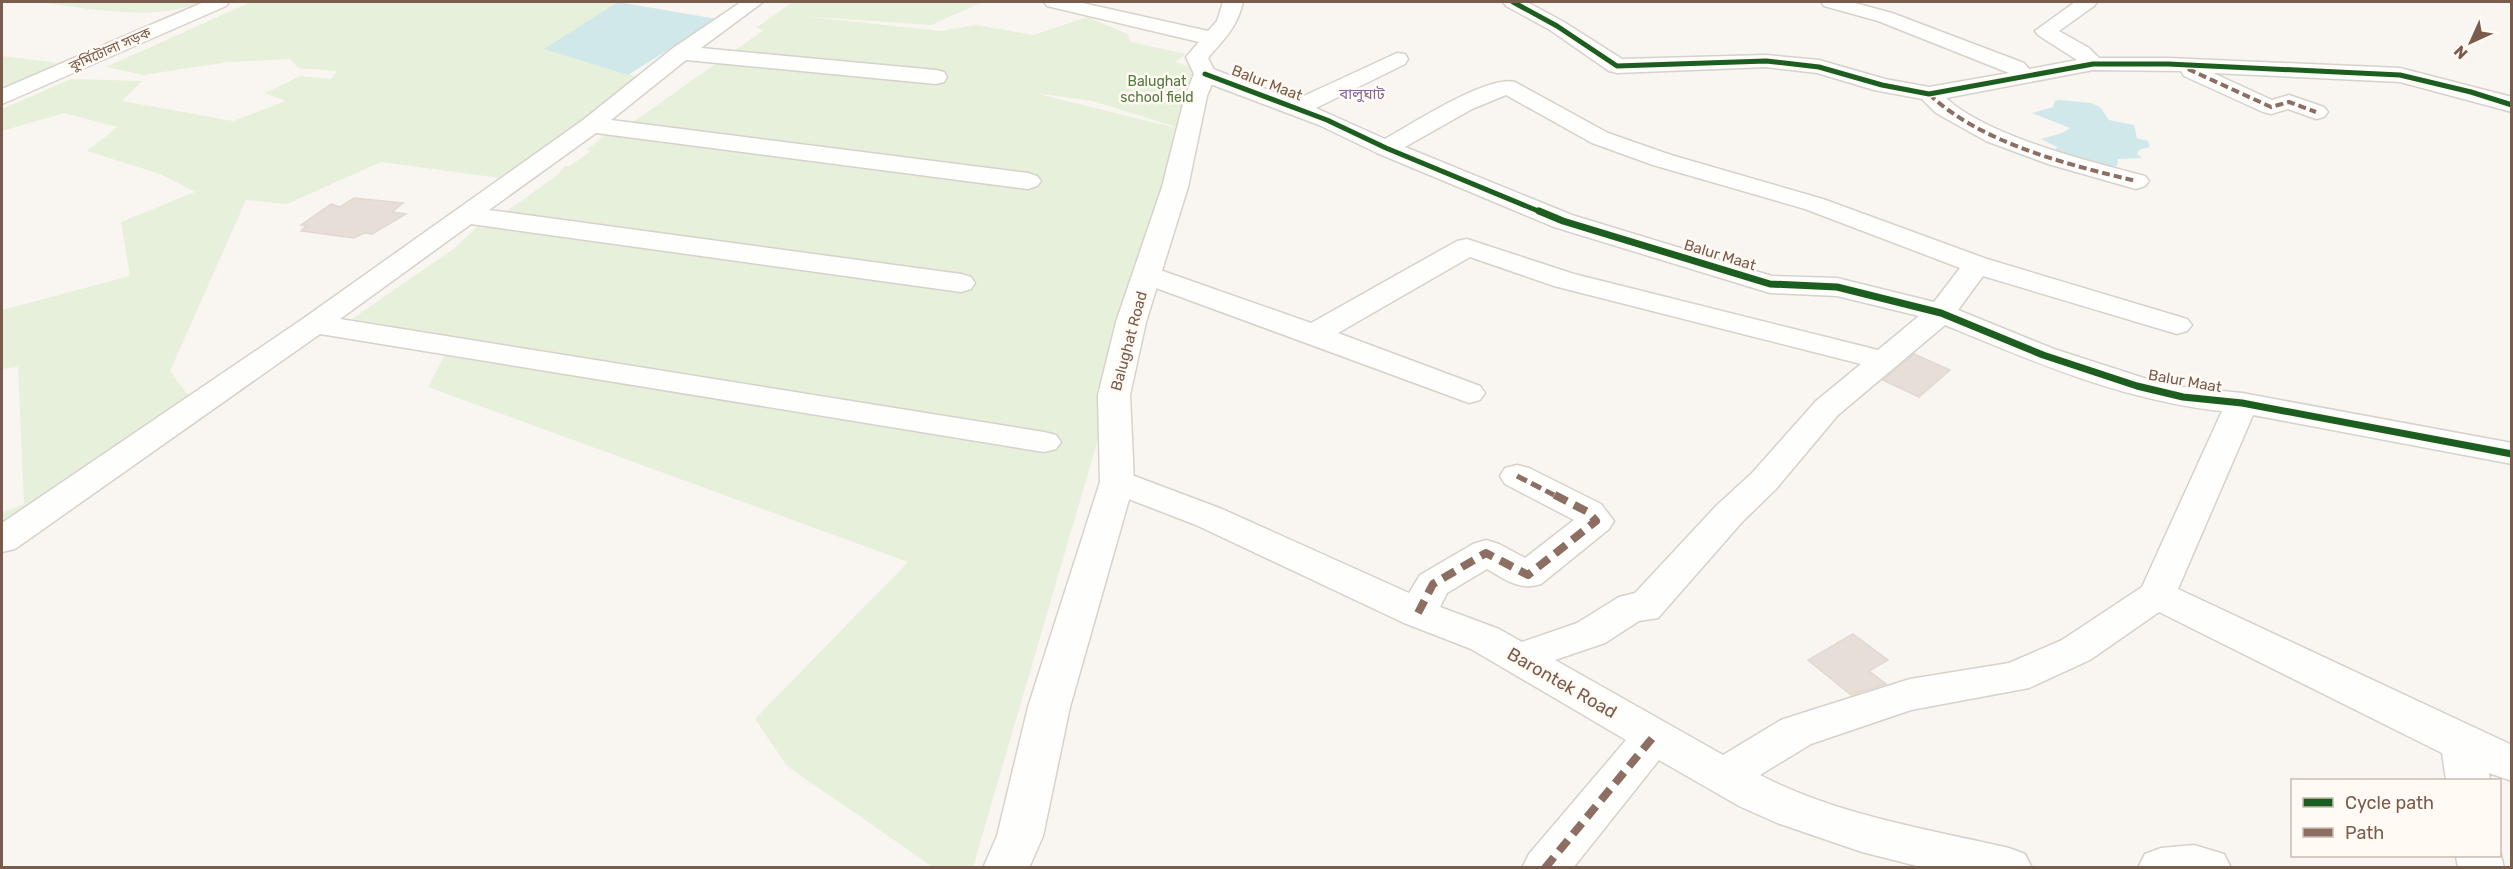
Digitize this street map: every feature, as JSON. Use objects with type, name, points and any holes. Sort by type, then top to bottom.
[{"type":"street","name":"কুর্মিটোলা সড়ক","points":[[2,98],[219,2]]},
{"type":"street","points":[[2,540],[314,324],[591,125],[681,53],[753,2]]},
{"type":"street","points":[[1054,2],[1215,39]]},
{"type":"street","name":"Balughat Road","points":[[1006,867],[1020,836],[1049,707],[1117,482],[1114,395],[1131,322],[1175,186],[1196,96],[1206,74],[1197,57],[1227,24],[1233,2]]},
{"type":"street","points":[[1513,2],[1617,66],[1766,61],[1819,67],[1882,85],[1929,94],[2093,64],[2231,67],[2400,75],[2471,92],[2511,105]]},
{"type":"street","points":[[1831,2],[1916,29],[2016,68],[2024,75]]},
{"type":"street","points":[[2080,2],[2045,31],[2081,53],[2093,64]]},
{"type":"street","points":[[681,53],[936,77]]},
{"type":"street","points":[[1297,108],[1396,58]]},
{"type":"street","points":[[2180,65],[2271,107],[2289,102],[2316,112]]},
{"type":"street","name":"Balur Maat","points":[[1206,74],[1327,120],[1386,148],[1563,221],[1770,284],[1837,288],[1941,313],[2043,355],[2137,386],[2183,397],[2242,403],[2511,454]]},
{"type":"street","points":[[1386,148],[1464,104],[1507,87],[1600,138],[1662,160],[1814,204],[1977,265],[2177,325]]},
{"type":"street","points":[[1929,94],[1935,103],[1972,126],[2074,165],[2136,181]]},
{"type":"street","points":[[591,125],[1028,181]]},
{"type":"street","points":[[465,215],[961,283]]},
{"type":"street","points":[[1313,334],[1356,312],[1464,247],[1552,277],[1883,360]]},
{"type":"street","points":[[1518,658],[1591,633],[1633,607],[1644,608],[1730,513],[1764,482],[1827,408],[1941,313],[1977,265]]},
{"type":"street","points":[[1147,276],[1313,334],[1469,393]]},
{"type":"street","points":[[314,324],[1044,442]]},
{"type":"street","points":[[1723,776],[1796,732],[1910,695],[2015,677],[2076,651],[2157,595],[2242,403]]},
{"type":"street","points":[[1418,613],[1433,584],[1486,553],[1528,575],[1596,521],[1588,512],[1517,476]]},
{"type":"street","name":"Barontek Road","points":[[1117,482],[1209,517],[1418,613],[1485,639],[1723,776],[1793,810],[1862,833],[1999,867],[2009,867]]},
{"type":"street","points":[[2157,595],[2465,762],[2511,764]]},
{"type":"street","points":[[1545,867],[1654,736]]},
{"type":"street","points":[[2161,867],[2194,865],[2208,867]]},
{"type":"green space","points":[[34,2],[201,2],[161,12],[140,13]]},
{"type":"green space","points":[[251,2],[618,2],[545,49],[641,78],[500,178],[381,162],[287,204],[246,200],[170,371],[190,398],[2,528],[2,513],[24,504],[18,367],[2,369],[2,310],[130,276],[121,222],[195,192],[160,174],[87,151],[118,127],[64,113],[2,131],[2,109],[71,79],[142,81],[122,101],[233,121],[286,101],[265,93],[300,76],[331,79],[337,71],[298,68],[290,59],[228,62],[143,75],[106,67]]},
{"type":"green space","name":"Balughat school field","points":[[793,2],[983,2],[931,25],[802,16],[940,31],[976,25],[1033,35],[1087,17],[1128,34],[1131,42],[1186,54],[1175,62],[1193,68],[1189,96],[1176,127],[1093,101],[1034,93],[1188,131],[973,867],[933,867],[787,766],[755,719],[908,562],[428,387],[454,337],[352,319],[456,247],[477,227],[483,228],[555,177],[565,166],[570,166],[591,151],[586,150],[609,133],[616,134],[764,30],[756,28]]},
{"type":"green space","points":[[2,56],[57,63],[2,90]]},
{"type":"water","points":[[618,2],[717,19],[628,75],[544,49]]},
{"type":"water","points":[[2055,101],[2091,103],[2100,107],[2109,120],[2134,125],[2137,138],[2148,141],[2150,147],[2139,150],[2137,154],[2142,158],[2118,159],[2117,166],[2105,166],[2055,152],[2057,147],[2041,139],[2062,133],[2070,128],[2032,113],[2053,107]]},
{"type":"building","points":[[354,198],[403,203],[392,212],[406,214],[372,234],[364,233],[354,238],[301,231],[307,225],[301,225],[331,204],[340,207]]},
{"type":"building","points":[[1914,354],[1950,370],[1919,397],[1883,380]]},
{"type":"building","points":[[1853,634],[1888,660],[1869,671],[1886,684],[1851,695],[1808,660]]},
{"type":"marked path","points":[[2188,69],[2271,107],[2289,102],[2316,112]]},
{"type":"marked path","points":[[1929,94],[1944,108],[1994,136],[2088,169],[2136,181]]},
{"type":"marked path","points":[[1418,613],[1433,584],[1486,553],[1528,575],[1596,521],[1588,512],[1517,476]]},
{"type":"marked path","points":[[1545,868],[1654,736]]},
{"type":"cycle path","points":[[1513,2],[1557,26],[1617,66],[1766,61],[1819,67],[1882,85],[1929,94],[2093,64],[2168,64],[2400,75],[2471,92],[2512,105]]},
{"type":"cycle path","points":[[1205,74],[1327,120],[1386,148],[1563,221],[1770,284],[1837,287],[1941,313],[2043,355],[2137,386],[2183,397],[2242,403],[2512,454]]},
{"type":"district","name":"বালুঘাট","points":[[1362,94]]}]
